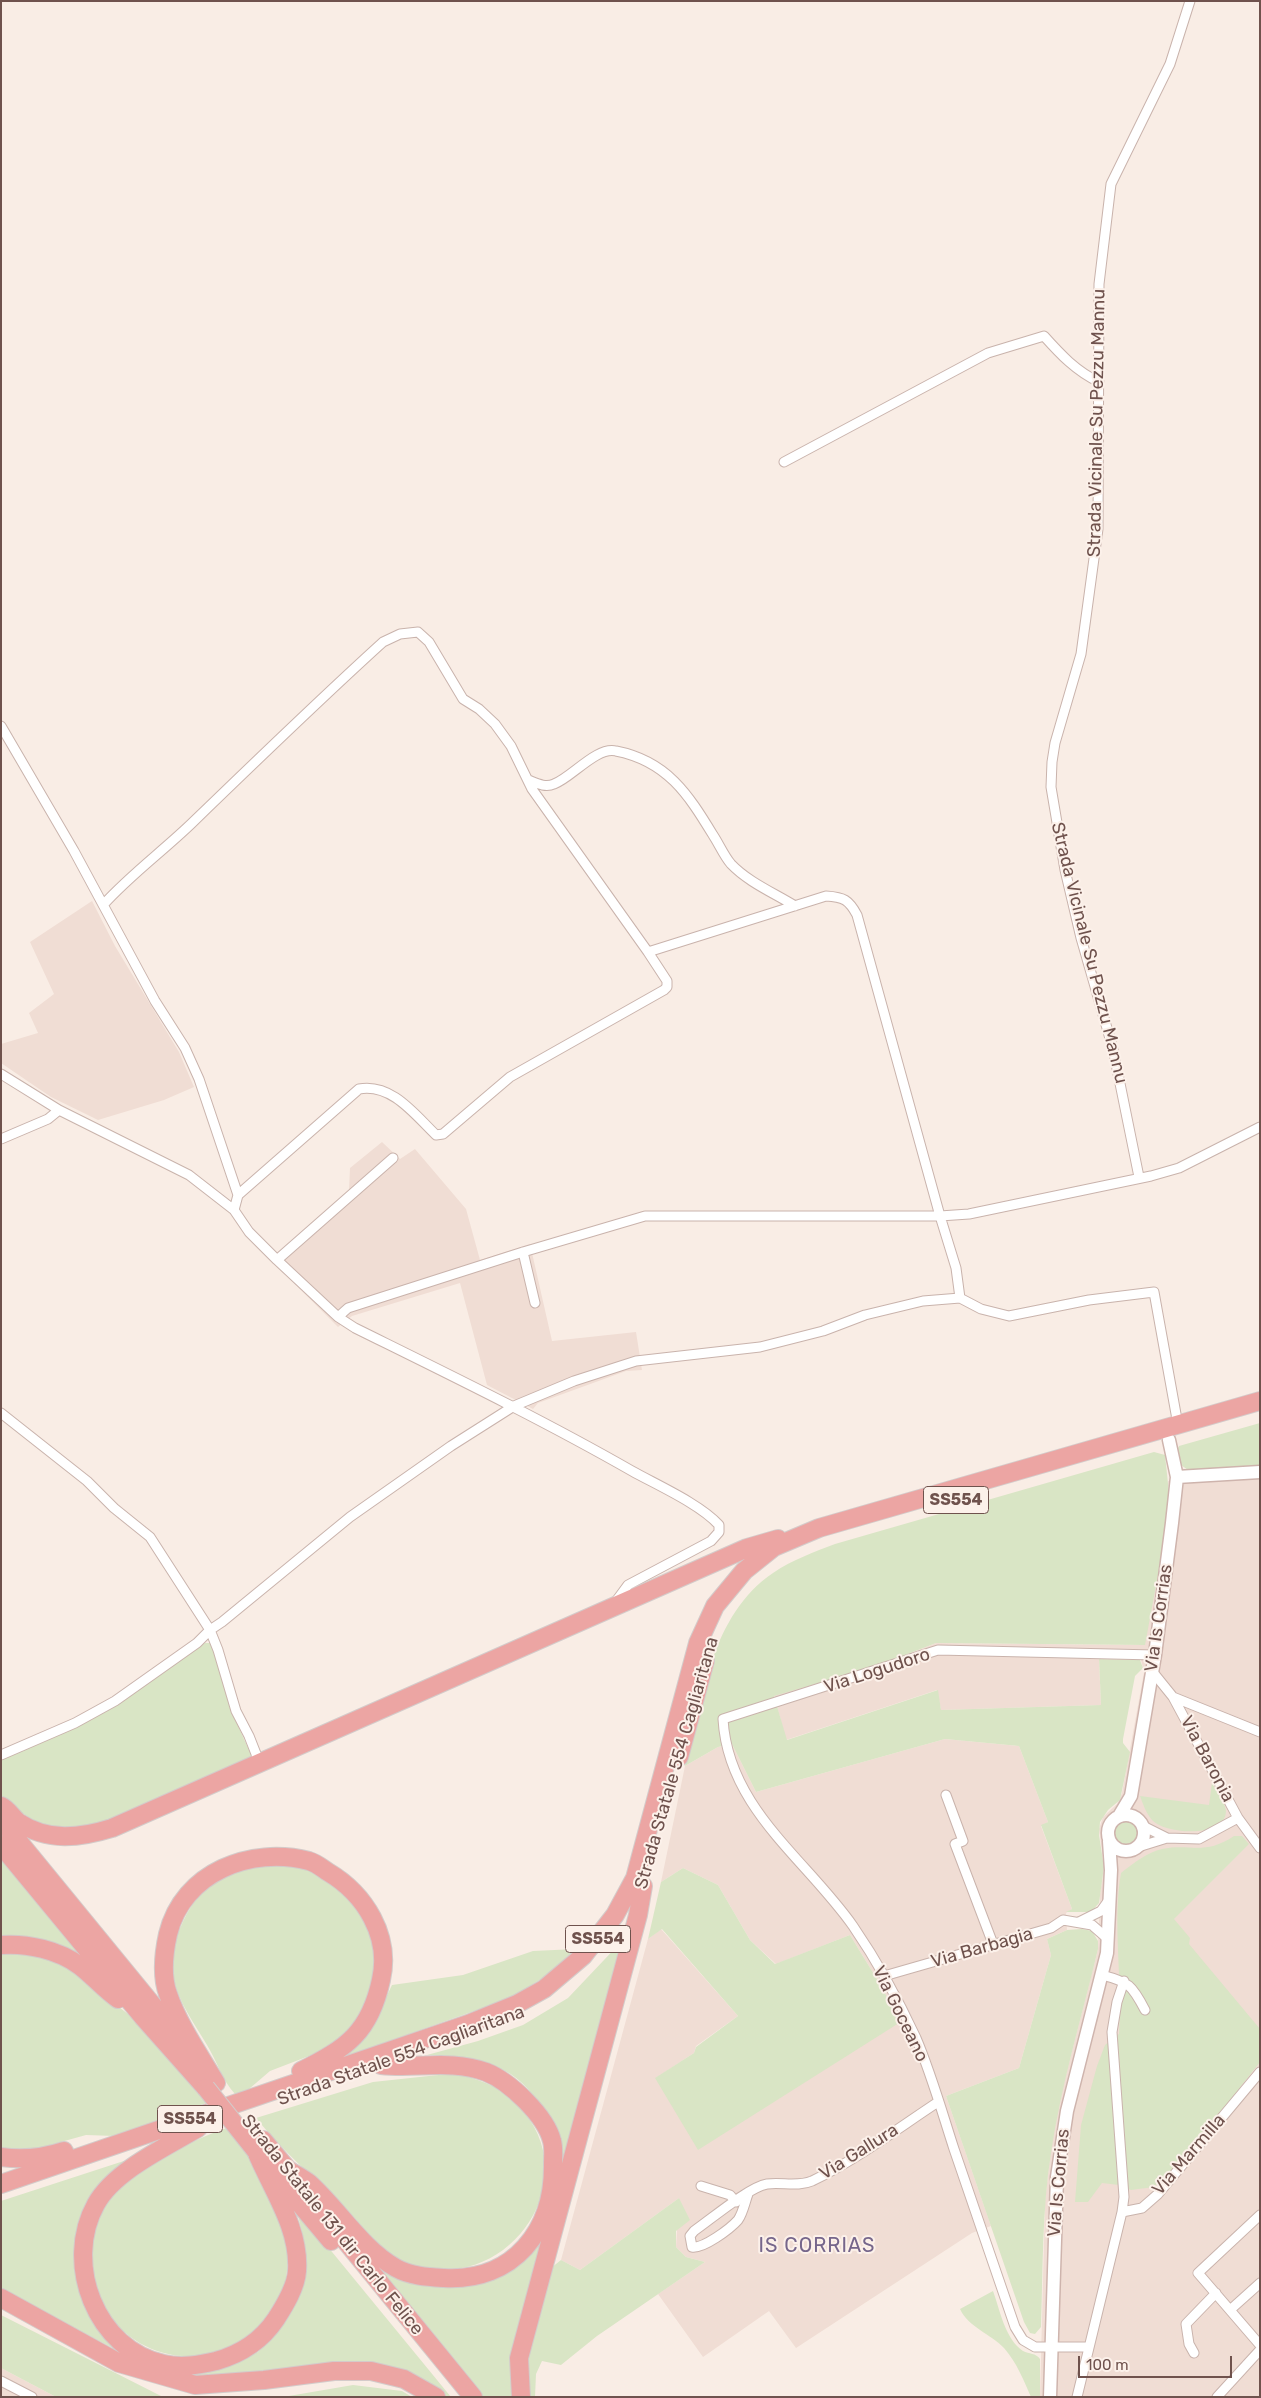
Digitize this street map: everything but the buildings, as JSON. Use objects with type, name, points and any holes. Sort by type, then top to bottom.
[{"type":"highway","name":"Strada Statale 554 Cagliaritana","points":[[1,2196],[381,2066],[523,2014],[548,1999],[576,1978],[606,1947],[630,1912],[643,1886],[708,1649],[725,1612],[763,1569],[793,1551],[828,1537],[1173,1432],[1260,1401]]},
{"type":"highway","name":"Strada Statale 554 Cagliaritana","points":[[270,2091],[496,2013],[544,1989],[583,1956],[615,1915],[635,1878],[695,1652],[715,1606],[744,1571],[774,1547],[819,1528],[1173,1432],[1260,1414]]},
{"type":"highway","points":[[1,1806],[17,1821],[51,1836],[74,1837],[89,1835],[112,1828],[747,1548],[819,1528]]},
{"type":"highway","name":"Strada Statale 131 dir Carlo Felice","points":[[1,1820],[458,2397]]},
{"type":"highway","points":[[1,1845],[143,2017],[211,2086]]},
{"type":"highway","points":[[211,2086],[167,1993],[163,1954],[172,1921],[187,1895],[206,1877],[230,1864],[272,1855],[311,1861],[343,1881],[367,1905],[381,1941],[383,1970],[376,2002],[360,2032],[337,2052],[299,2072],[275,2081],[270,2091]]},
{"type":"highway","points":[[521,2397],[519,2358],[638,1915],[643,1886]]},
{"type":"highway","points":[[1,1945],[35,1947],[78,1964],[112,1995],[143,2017]]},
{"type":"highway","points":[[287,2169],[308,2182],[367,2244],[396,2268],[421,2276],[456,2278],[494,2270],[526,2249],[545,2218],[553,2180],[552,2140],[534,2108],[510,2086],[498,2078],[478,2070],[445,2064],[401,2068],[381,2066]]},
{"type":"highway","name":"SS554","points":[[1,2184],[270,2091]]},
{"type":"highway","points":[[198,2128],[138,2164],[116,2180],[96,2203],[87,2226],[83,2253],[85,2278],[92,2302],[101,2320],[115,2336],[136,2352],[164,2364],[195,2366],[235,2356],[267,2333],[287,2304],[297,2272],[293,2230],[260,2145]]},
{"type":"highway","points":[[1,2157],[13,2159],[45,2157],[85,2145],[110,2147]]},
{"type":"highway","name":"Strada Statale 131 dir Carlo Felice","points":[[260,2145],[287,2169],[473,2397]]},
{"type":"highway","points":[[1,2298],[119,2363],[195,2385],[264,2380],[334,2371],[371,2372],[404,2379],[436,2397]]},
{"type":"street","name":"Strada Vicinale Su Pezzu Mannu","points":[[1139,1177],[1113,1049],[1081,938],[1065,870],[1051,786],[1055,743],[1081,654],[1093,574],[1098,521],[1100,284],[1111,184],[1170,64],[1190,1]]},
{"type":"street","points":[[784,462],[988,353],[1022,341],[1044,336],[1071,365],[1082,374],[1099,382]]},
{"type":"street","points":[[103,906],[126,879],[164,849],[246,772],[296,720],[383,642],[400,634],[418,632],[429,642],[463,699],[494,724],[511,746],[532,789],[648,952],[666,981],[667,987],[664,990],[510,1077],[443,1134],[436,1135],[399,1099],[375,1090],[359,1089],[238,1195]]},
{"type":"street","points":[[1,726],[74,851],[154,1001],[185,1048],[199,1080],[238,1195],[234,1210]]},
{"type":"street","points":[[528,780],[541,785],[553,785],[602,753],[614,750],[655,765],[669,774],[684,791],[731,864],[751,880],[795,906]]},
{"type":"street","points":[[648,952],[826,896],[841,897],[850,901],[857,915],[956,1268],[960,1298]]},
{"type":"street","points":[[1,1074],[60,1110],[189,1175],[234,1210],[249,1232],[277,1260],[338,1317],[354,1328],[514,1406],[712,1517],[719,1525],[719,1532],[711,1541],[628,1584],[610,1610]]},
{"type":"street","points":[[1,1139],[48,1119],[60,1110]]},
{"type":"street","points":[[338,1317],[348,1308],[522,1252],[644,1216],[940,1216],[969,1214],[1179,1168],[1260,1127]]},
{"type":"street","points":[[277,1260],[393,1158]]},
{"type":"street","points":[[522,1252],[535,1303]]},
{"type":"street","points":[[1,1755],[75,1723],[115,1701],[197,1642],[350,1517],[451,1446],[514,1406],[574,1381],[636,1361],[760,1347],[823,1331],[865,1315],[914,1304],[960,1298],[981,1309],[1010,1316],[1089,1300],[1154,1292],[1173,1432]]},
{"type":"street","points":[[1,1413],[87,1481],[114,1508],[150,1537],[210,1630],[236,1711],[249,1736],[260,1764]]},
{"type":"street","name":"Via Is Corrias","points":[[1119,1816],[1130,1796],[1155,1655],[1177,1477],[1173,1432]]},
{"type":"street","points":[[1177,1477],[1260,1472]]},
{"type":"street","name":"Via Logudoro","points":[[723,1720],[938,1650],[1155,1655]]},
{"type":"street","name":"Via Baronia","points":[[1152,1671],[1174,1697],[1238,1818],[1260,1848]]},
{"type":"street","points":[[1174,1697],[1260,1732]]},
{"type":"street","name":"Via Goceano","points":[[723,1720],[724,1744],[744,1791],[773,1834],[813,1876],[853,1926],[884,1976],[916,2039],[1015,2327],[1028,2344],[1035,2347],[1050,2346]]},
{"type":"street","points":[[946,1794],[962,1841],[955,1844],[993,1944]]},
{"type":"street","points":[[1111,1870],[1144,1837],[1141,1822],[1130,1796]]},
{"type":"street","points":[[1167,1838],[1129,1814],[1119,1816],[1111,1822],[1108,1828],[1109,1841],[1116,1848],[1133,1849],[1167,1838],[1199,1839],[1238,1818]]},
{"type":"street","name":"Via Is Corrias","points":[[1050,2397],[1056,2177],[1061,2139],[1109,1940],[1111,1870],[1109,1841]]},
{"type":"street","name":"Via Barbagia","points":[[884,1976],[1052,1928],[1063,1920],[1079,1922],[1101,1911],[1109,1900]]},
{"type":"street","points":[[1079,1922],[1092,1925],[1109,1940]]},
{"type":"street","points":[[1102,1975],[1124,1981],[1134,1988],[1145,2010]]},
{"type":"street","points":[[1077,2397],[1122,2212],[1123,2172],[1112,2032],[1117,2002],[1124,1981]]},
{"type":"street","name":"Via Marmilla","points":[[1122,2212],[1142,2208],[1158,2194],[1260,2072]]},
{"type":"street","name":"Via Gallura","points":[[748,2194],[738,2220],[705,2245],[698,2248],[692,2247],[690,2236],[694,2231],[748,2194],[766,2184],[810,2182],[839,2166],[938,2102]]},
{"type":"street","points":[[701,2186],[730,2195],[736,2202]]},
{"type":"street","points":[[1260,2215],[1198,2273],[1260,2346]]},
{"type":"street","points":[[1230,2310],[1260,2283]]},
{"type":"street","points":[[1194,2353],[1189,2344],[1186,2324],[1216,2293]]},
{"type":"street","points":[[1050,2346],[1089,2347]]},
{"type":"street","points":[[1216,2397],[1260,2350]]},
{"type":"street","points":[[1,2381],[32,2397]]},
{"type":"shaded area","points":[[92,901],[115,946],[179,1052],[194,1087],[164,1100],[98,1120],[51,1097],[1,1063],[1,1044],[38,1033],[29,1013],[54,994],[30,942]]},
{"type":"shaded area","points":[[382,1142],[400,1159],[415,1149],[466,1209],[480,1260],[530,1244],[552,1341],[636,1332],[642,1370],[626,1371],[538,1403],[533,1409],[487,1385],[460,1283],[352,1316],[338,1327],[272,1261],[349,1191],[350,1168]]},
{"type":"shaded area","points":[[1260,1477],[1260,2397],[1040,2397],[1045,2201],[1050,2155],[1059,2102],[1098,1949],[1100,1894],[1104,1867],[1099,1829],[1103,1817],[1117,1804],[1122,1793],[1145,1667],[1143,1668],[1141,1660],[1099,1659],[1101,1705],[941,1710],[937,1690],[786,1740],[774,1695],[877,1666],[936,1643],[1139,1645],[1169,1493],[1168,1481]]},
{"type":"shaded area","points":[[945,1739],[1019,1746],[1048,1822],[1041,1826],[1072,1909],[1066,1913],[1067,1930],[1047,1939],[1051,1955],[1019,2068],[946,2096],[991,2226],[972,2233],[796,2348],[769,2311],[703,2357],[658,2294],[705,2262],[686,2257],[676,2247],[679,2198],[580,2270],[561,2260],[648,1939],[661,1929],[738,2016],[696,2046],[694,2053],[656,2078],[898,2023],[883,1989],[850,1935],[776,1964],[750,1940],[718,1885],[683,1868],[661,1882],[685,1766],[718,1747],[732,1744],[756,1792]]},
{"type":"shaded area","points":[[1,2368],[56,2397],[1,2397]]},
{"type":"green space","points":[[1260,1423],[1260,1466],[1188,1470],[1181,1465],[1177,1450],[1179,1446]]},
{"type":"green space","points":[[1154,1452],[1165,1455],[1169,1493],[1164,1542],[1145,1645],[936,1643],[877,1666],[774,1696],[787,1740],[938,1690],[941,1710],[1101,1705],[1099,1659],[1140,1660],[1143,1668],[1135,1676],[1123,1739],[1123,1743],[1130,1752],[1120,1800],[1108,1810],[1100,1822],[1099,1835],[1104,1867],[1099,1903],[1091,1912],[1066,1912],[1072,1909],[1041,1825],[1048,1822],[1019,1746],[945,1739],[756,1792],[732,1744],[718,1747],[685,1766],[704,1687],[722,1635],[735,1611],[752,1591],[780,1568],[835,1544]]},
{"type":"green space","points":[[205,1643],[210,1643],[216,1651],[230,1708],[253,1759],[145,1807],[79,1830],[56,1828],[36,1821],[26,1816],[1,1795],[1,1758],[80,1725],[101,1714]]},
{"type":"green space","points":[[1212,1783],[1226,1811],[1223,1820],[1216,1826],[1206,1830],[1182,1831],[1159,1825],[1150,1817],[1140,1796],[1209,1805]]},
{"type":"green space","points":[[1126,1820],[1135,1824],[1139,1833],[1135,1842],[1126,1846],[1117,1842],[1113,1833],[1117,1824]]},
{"type":"green space","points":[[1234,1836],[1242,1836],[1249,1844],[1174,1919],[1190,1938],[1189,1944],[1260,2029],[1260,2062],[1195,2145],[1170,2173],[1154,2187],[1131,2190],[1119,2185],[1102,2183],[1088,2202],[1075,2202],[1081,2125],[1097,2066],[1105,2045],[1119,2034],[1120,1994],[1117,1912],[1121,1873],[1140,1859],[1162,1849],[1214,1846]]},
{"type":"green space","points":[[1,1854],[93,1963],[82,1956],[49,1942],[38,1939],[1,1937]]},
{"type":"green space","points":[[265,1862],[308,1867],[357,1903],[375,1944],[376,1965],[367,2004],[355,2023],[336,2043],[270,2071],[249,2089],[235,2094],[223,2077],[211,2051],[187,2013],[179,1996],[173,1977],[173,1951],[183,1922],[190,1909],[208,1886],[229,1874]]},
{"type":"green space","points":[[683,1868],[718,1885],[750,1940],[775,1964],[850,1935],[883,1989],[899,2023],[698,2150],[655,2078],[694,2053],[696,2047],[738,2016],[662,1929],[648,1939],[661,1882]]},
{"type":"green space","points":[[1082,1929],[1092,1931],[1098,1941],[1098,1949],[1055,2127],[1044,2218],[1041,2327],[1035,2334],[1030,2333],[1024,2322],[946,2096],[1019,2068],[1051,1955],[1047,1939],[1067,1930]]},
{"type":"green space","points":[[622,1941],[622,1948],[560,2175],[547,2127],[537,2102],[517,2078],[504,2070],[474,2060],[442,2055],[427,2055],[478,2041],[523,2025],[568,1998]]},
{"type":"green space","points":[[576,1949],[544,1977],[511,1998],[341,2058],[378,2014],[392,1985],[463,1975],[533,1951]]},
{"type":"green space","points":[[1,1950],[60,1961],[142,2025],[209,2102],[115,2136],[86,2135],[32,2150],[1,2149]]},
{"type":"green space","points":[[457,2073],[482,2081],[496,2088],[529,2118],[544,2153],[543,2188],[530,2221],[506,2248],[474,2265],[435,2269],[389,2254],[290,2155],[256,2118],[373,2082]]},
{"type":"green space","points":[[229,2127],[249,2152],[284,2229],[288,2246],[288,2257],[286,2278],[281,2296],[266,2319],[245,2338],[212,2353],[179,2356],[148,2347],[122,2330],[102,2305],[91,2275],[91,2242],[104,2207],[128,2178],[163,2156]]},
{"type":"green space","points":[[133,2158],[86,2209],[77,2227],[74,2253],[77,2281],[85,2307],[102,2332],[124,2354],[1,2289],[1,2201]]},
{"type":"green space","points":[[679,2198],[690,2220],[676,2231],[676,2247],[686,2257],[705,2262],[597,2336],[561,2365],[542,2361],[536,2374],[535,2397],[527,2397],[528,2356],[551,2268],[561,2260],[580,2270]]},
{"type":"green space","points":[[296,2208],[451,2397],[447,2397],[405,2373],[359,2361],[203,2377],[181,2374],[229,2366],[258,2352],[274,2336],[301,2290],[304,2259],[302,2232]]},
{"type":"green space","points":[[546,2229],[513,2397],[483,2397],[378,2269],[467,2285]]},
{"type":"green space","points":[[993,2291],[1007,2332],[1023,2351],[1040,2359],[1040,2397],[1031,2397],[1009,2354],[999,2343],[968,2321],[960,2309]]},
{"type":"green space","points":[[1,2315],[163,2397],[56,2397],[1,2368]]},
{"type":"green space","points":[[353,2385],[402,2391],[412,2397],[283,2397]]},
{"type":"district","name":"IS CORRIAS","points":[[817,2246]]}]
